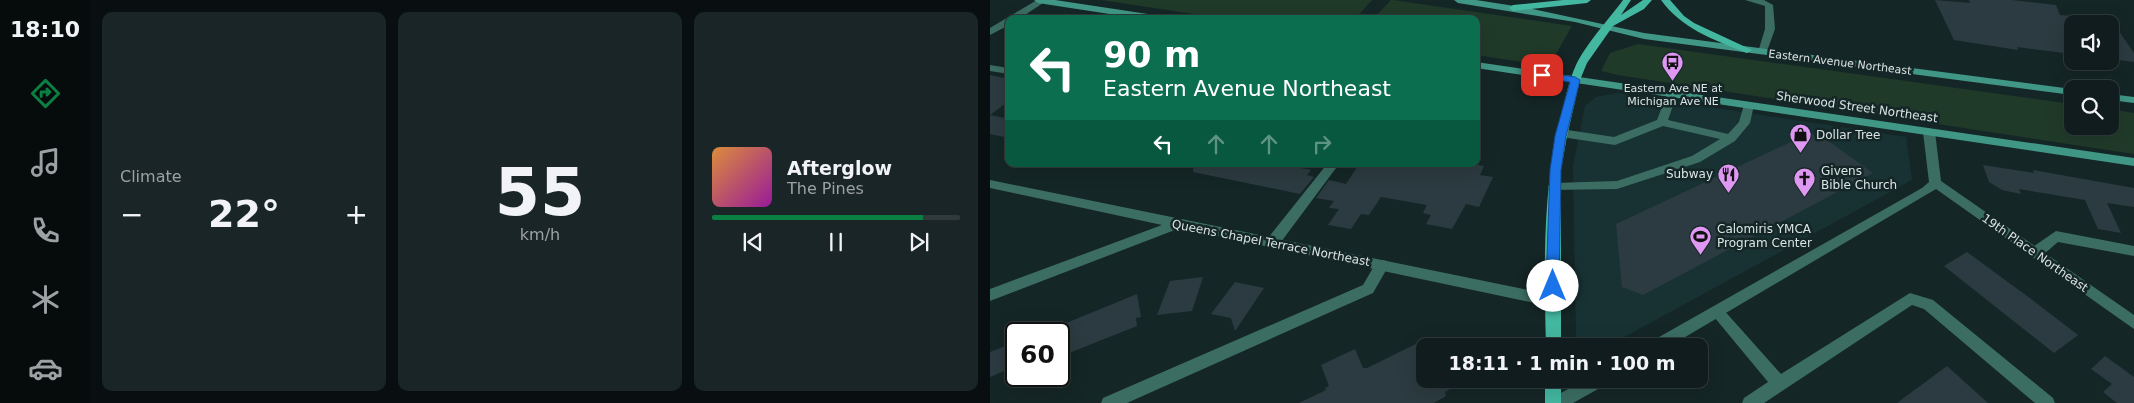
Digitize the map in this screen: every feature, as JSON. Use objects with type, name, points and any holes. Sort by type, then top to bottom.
[{"type":"main road","points":[[1513,8],[1587,0]]},
{"type":"main road","points":[[1553,338],[1554,187],[1561,133],[1575,80],[1585,59],[1627,0]]},
{"type":"main road","points":[[1609,26],[1641,7],[1648,0]]},
{"type":"main road","points":[[1665,0],[1671,10],[1706,34],[1747,50]]},
{"type":"main road","points":[[1553,388],[1553,403]]},
{"type":"street","points":[[1018,15],[1040,0],[1136,15]]},
{"type":"street","name":"Eastern Avenue Northeast","points":[[1458,0],[1609,26],[1644,36],[2064,91]]},
{"type":"street","points":[[1749,0],[1769,5],[1770,29],[1763,52]]},
{"type":"street","points":[[990,32],[1005,23]]},
{"type":"street","points":[[1480,66],[1575,80]]},
{"type":"street","points":[[990,68],[1005,70]]},
{"type":"street","name":"Sherwood Street Northeast","points":[[1575,80],[2134,162]]},
{"type":"street","points":[[1662,122],[1672,94]]},
{"type":"street","points":[[2119,98],[2134,100]]},
{"type":"street","points":[[1554,187],[1617,185],[1696,159],[1731,138],[1744,123],[1749,105]]},
{"type":"street","points":[[1561,133],[1615,141],[1662,122],[1731,138]]},
{"type":"street","points":[[1671,338],[1921,195],[1935,183],[1929,132]]},
{"type":"street","points":[[1273,242],[1331,167]]},
{"type":"street","name":"19th Place Northeast","points":[[1935,183],[2134,323]]},
{"type":"street","name":"Queens Chapel Terrace Northeast","points":[[990,184],[1553,300]]},
{"type":"street","points":[[990,295],[1177,224]]},
{"type":"street","points":[[2035,253],[2056,236],[2134,251]]},
{"type":"street","points":[[1110,403],[1368,289],[1382,265]]},
{"type":"street","points":[[1750,403],[1910,299],[1928,304],[2047,403]]},
{"type":"street","points":[[1717,312],[1780,384]]},
{"type":"street","points":[[1558,403],[1585,388]]},
{"type":"shaded area","points":[[1617,93],[1906,137],[1912,180],[1623,338],[1577,338],[1573,166],[1585,106],[1596,97]]},
{"type":"green space","points":[[1101,0],[1372,0],[1359,15],[1200,15]]},
{"type":"green space","points":[[1391,0],[1572,26],[1553,59],[1537,64],[1480,56],[1480,15],[1377,15]]},
{"type":"green space","points":[[1638,44],[2064,103],[2064,135],[2119,135],[2119,110],[2134,113],[2134,154],[1601,71],[1610,53]]},
{"type":"building","points":[[1935,0],[1970,3],[1969,0],[2012,0],[2056,5],[2060,15],[2064,15],[2064,53],[2017,47],[2018,50],[1954,40]]},
{"type":"building","points":[[2119,31],[2134,53],[2134,62],[2119,60]]},
{"type":"building","points":[[990,75],[1005,78],[1005,104],[990,115]]},
{"type":"building","points":[[990,115],[1005,118],[1005,137],[990,134]]},
{"type":"building","points":[[1810,133],[1816,137],[1820,135],[1873,173],[1643,295],[1622,287],[1616,224]]},
{"type":"building","points":[[1480,165],[1484,166],[1480,175],[1493,177],[1479,207],[1466,204],[1452,229],[1426,224],[1431,215],[1423,213],[1427,205],[1381,197],[1369,215],[1361,214],[1351,229],[1328,225],[1339,209],[1329,208],[1334,201],[1316,198],[1329,180],[1346,184],[1357,167],[1480,167]]},
{"type":"building","points":[[1983,165],[2034,173],[2033,170],[2134,188],[2134,207],[2107,203],[2121,233],[2098,229],[2085,200],[2019,189],[2021,194],[2002,190],[1989,182]]},
{"type":"building","points":[[1194,167],[1296,167],[1311,170],[1307,175],[1314,177],[1300,194],[1193,172]]},
{"type":"building","points":[[1967,252],[2078,335],[2054,353],[1944,266]]},
{"type":"building","points":[[1203,277],[1192,311],[1157,315],[1170,281]]},
{"type":"building","points":[[1235,282],[1264,288],[1235,331],[1231,318],[1211,314]]},
{"type":"building","points":[[1137,294],[1141,317],[1136,318],[1137,326],[1070,353],[1069,322]]},
{"type":"building","points":[[1416,344],[1416,388],[1452,388],[1445,392],[1446,396],[1434,403],[1299,403],[1326,390],[1325,388],[1329,386],[1321,365],[1355,349],[1363,368],[1367,368]]},
{"type":"building","points":[[1005,346],[1005,371],[990,377],[990,352]]},
{"type":"building","points":[[2105,356],[2134,377],[2134,403],[2117,403],[2103,392],[2112,384],[2091,369]]},
{"type":"building","points":[[1947,366],[1988,403],[1897,403]]},
{"type":"place","name":"Eastern Ave NE at Michigan Ave NE","points":[[1673,81]]},
{"type":"place","name":"Dollar Tree","points":[[1800,154]]},
{"type":"place","name":"Subway","points":[[1729,193]]},
{"type":"place","name":"Givens Bible Church","points":[[1805,197]]},
{"type":"place","name":"Calomiris YMCA Program Center","points":[[1701,255]]},
{"type":"route","points":[[1542,75],[1575,80],[1560,136],[1555,170],[1553,286]]}]
